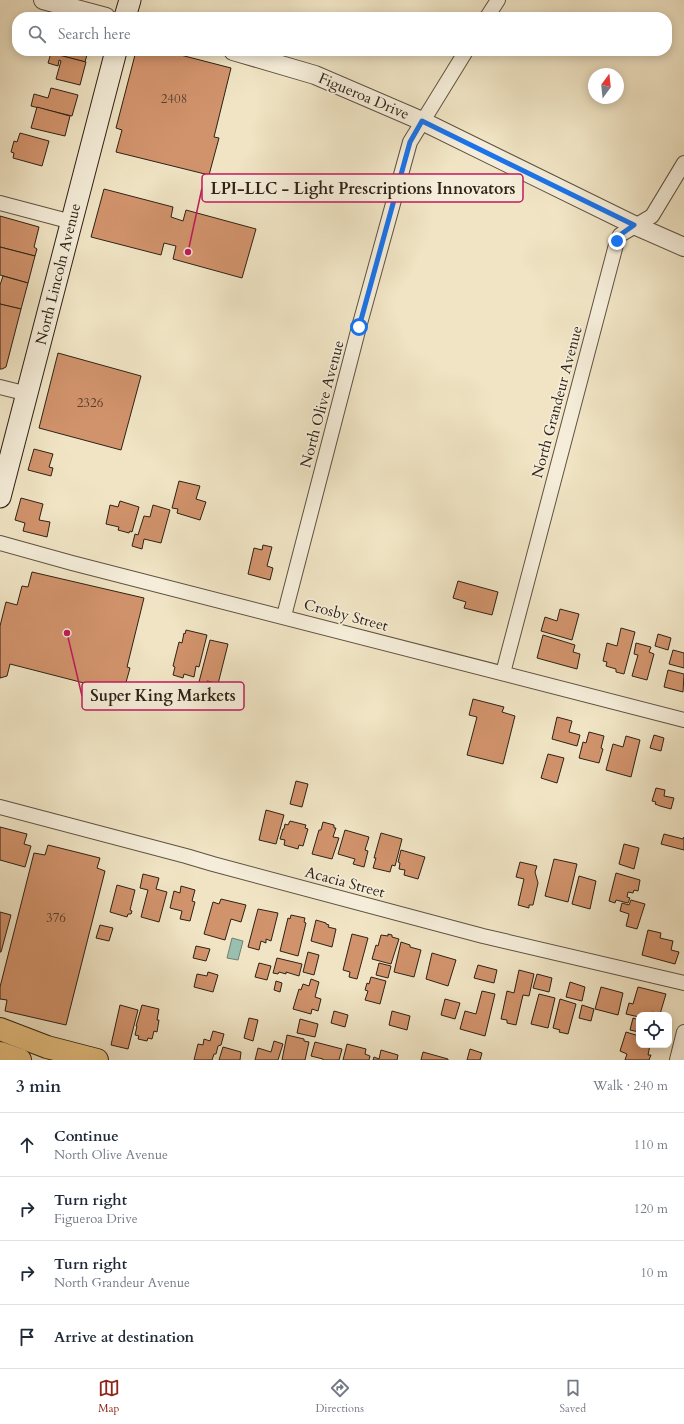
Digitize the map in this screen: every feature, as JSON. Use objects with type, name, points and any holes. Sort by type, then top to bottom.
[{"type":"main road","points":[[126,12],[130,0]]},
{"type":"main road","name":"North Lincoln Avenue","points":[[0,497],[115,56]]},
{"type":"main road","points":[[0,1029],[47,1047],[97,1060]]},
{"type":"main road","points":[[0,1053],[20,1060]]},
{"type":"street","points":[[43,0],[87,12]]},
{"type":"street","points":[[490,12],[498,0]]},
{"type":"street","name":"Figueroa Drive","points":[[251,56],[315,74],[422,121],[684,248]]},
{"type":"street","name":"North Olive Avenue","points":[[284,616],[359,327],[410,142],[463,56]]},
{"type":"street","name":"North Grandeur Avenue","points":[[503,673],[617,241],[620,235],[634,225],[652,216],[684,163]]},
{"type":"street","points":[[0,203],[72,222]]},
{"type":"street","points":[[0,387],[28,394]]},
{"type":"street","name":"Crosby Street","points":[[0,543],[72,563],[284,616],[684,720]]},
{"type":"street","name":"Acacia Street","points":[[0,807],[466,932],[684,983]]},
{"type":"street","points":[[677,1060],[684,1032]]},
{"type":"shaded area","points":[[232,938],[243,941],[238,960],[227,958]]},
{"type":"building","points":[[50,56],[63,56],[86,62],[80,85],[56,79],[61,61],[59,60],[58,66],[48,63]]},
{"type":"building","points":[[63,56],[87,56],[85,62]]},
{"type":"building","points":[[135,56],[184,56],[231,68],[214,137],[219,138],[209,175],[116,152],[122,130],[116,128]]},
{"type":"building","points":[[51,88],[78,95],[72,116],[31,106],[34,94],[48,98]]},
{"type":"building","points":[[37,107],[70,116],[65,136],[31,128]]},
{"type":"building","points":[[20,133],[49,141],[42,166],[13,158],[14,153],[11,152],[14,141],[17,142]]},
{"type":"building","points":[[104,189],[173,207],[171,217],[183,221],[186,210],[256,229],[242,278],[173,259],[176,246],[164,243],[161,255],[91,237]]},
{"type":"building","points":[[0,216],[39,227],[34,247],[37,249],[35,256],[0,247]]},
{"type":"building","points":[[0,247],[35,256],[28,283],[0,275]]},
{"type":"building","points":[[3,276],[28,283],[21,309],[0,304],[0,285]]},
{"type":"building","points":[[0,304],[21,309],[6,367],[2,369],[0,369]]},
{"type":"building","points":[[58,353],[141,376],[121,450],[39,428]]},
{"type":"building","points":[[34,449],[53,454],[49,467],[53,468],[51,476],[28,470]]},
{"type":"building","points":[[179,481],[200,486],[196,499],[206,502],[200,520],[177,513],[178,509],[172,508]]},
{"type":"building","points":[[21,498],[43,504],[39,520],[50,522],[47,537],[23,531],[25,523],[15,520]]},
{"type":"building","points":[[120,501],[139,507],[132,532],[130,531],[129,533],[118,530],[119,527],[106,524],[110,505],[118,507]]},
{"type":"building","points":[[153,505],[170,510],[161,543],[144,539],[142,549],[132,546],[135,534],[138,535],[144,516],[150,517]]},
{"type":"building","points":[[263,545],[272,547],[267,566],[273,568],[270,580],[248,574],[254,548],[262,550]]},
{"type":"building","points":[[32,572],[144,598],[127,667],[130,668],[123,693],[10,664],[7,676],[0,678],[0,626],[6,602],[17,605],[22,586],[28,587]]},
{"type":"building","points":[[458,581],[498,592],[492,615],[464,608],[466,602],[453,598]]},
{"type":"building","points":[[560,609],[579,614],[572,640],[541,631],[545,617],[557,621]]},
{"type":"building","points":[[621,628],[635,632],[624,674],[616,672],[616,669],[606,666],[607,662],[603,661],[607,643],[617,646]]},
{"type":"building","points":[[186,630],[207,635],[199,667],[196,666],[194,677],[184,674],[183,678],[173,675],[175,667],[173,666],[179,642],[182,643]]},
{"type":"building","points":[[658,634],[671,638],[668,650],[655,646]]},
{"type":"building","points":[[543,635],[575,645],[573,652],[580,654],[577,669],[537,658]]},
{"type":"building","points":[[210,640],[228,644],[218,684],[225,686],[222,698],[208,695],[212,682],[207,681],[201,703],[194,701]]},
{"type":"building","points":[[636,643],[651,647],[649,652],[654,654],[647,680],[632,676],[638,655],[634,654]]},
{"type":"building","points":[[673,650],[684,653],[684,668],[669,664]]},
{"type":"building","points":[[668,670],[684,674],[683,692],[664,687]]},
{"type":"building","points":[[473,699],[504,707],[502,712],[515,716],[503,764],[467,755],[477,717],[469,715]]},
{"type":"building","points":[[557,717],[572,721],[569,732],[580,735],[577,746],[552,739]]},
{"type":"building","points":[[589,732],[604,736],[601,748],[603,749],[599,763],[579,758],[583,742],[586,743]]},
{"type":"building","points":[[654,735],[664,738],[661,751],[650,748]]},
{"type":"building","points":[[626,736],[640,740],[631,777],[606,770],[613,744],[623,747]]},
{"type":"building","points":[[548,754],[564,758],[557,783],[541,778]]},
{"type":"building","points":[[296,781],[308,784],[302,807],[290,804]]},
{"type":"building","points":[[656,788],[665,790],[664,796],[674,798],[671,809],[655,804],[656,802],[652,801]]},
{"type":"building","points":[[266,810],[284,815],[276,844],[259,840]]},
{"type":"building","points":[[290,821],[306,825],[305,828],[308,829],[303,846],[299,845],[298,849],[284,845],[285,840],[280,839],[285,824],[288,825]]},
{"type":"building","points":[[323,822],[334,825],[334,828],[336,828],[333,837],[339,838],[332,859],[312,854]]},
{"type":"building","points":[[0,827],[27,834],[24,844],[31,846],[25,867],[0,860]]},
{"type":"building","points":[[345,830],[369,837],[365,850],[368,851],[364,867],[353,864],[355,859],[338,854]]},
{"type":"building","points":[[381,833],[402,839],[395,866],[392,865],[390,872],[373,868],[376,858],[374,858]]},
{"type":"building","points":[[664,834],[683,839],[684,837],[684,850],[661,844]]},
{"type":"building","points":[[624,844],[639,848],[634,869],[619,864]]},
{"type":"building","points":[[48,845],[100,858],[97,868],[105,871],[66,1025],[5,1011],[7,1000],[0,999],[0,987],[34,853],[45,855]]},
{"type":"building","points":[[401,850],[425,857],[418,879],[404,875],[405,870],[399,869],[400,863],[398,862]]},
{"type":"building","points":[[554,859],[577,864],[568,902],[545,896]]},
{"type":"building","points":[[520,862],[537,866],[535,872],[538,883],[533,905],[529,905],[529,908],[518,905],[524,879],[516,877]]},
{"type":"building","points":[[616,873],[640,880],[638,891],[634,890],[633,893],[628,892],[627,897],[630,898],[628,903],[616,900],[615,903],[609,901]]},
{"type":"building","points":[[143,874],[159,878],[156,889],[167,892],[159,922],[141,917],[148,890],[140,888]]},
{"type":"building","points":[[579,876],[596,881],[590,909],[572,904]]},
{"type":"building","points":[[117,885],[135,890],[130,910],[132,911],[127,917],[110,912]]},
{"type":"building","points":[[181,886],[195,890],[192,901],[195,902],[190,921],[180,919],[182,911],[170,908],[174,891],[180,893]]},
{"type":"building","points":[[221,899],[246,905],[241,922],[231,919],[225,940],[204,934],[213,902],[219,904]]},
{"type":"building","points":[[631,900],[645,904],[637,929],[626,926],[629,914],[620,911],[622,903],[629,905]]},
{"type":"building","points":[[258,909],[278,913],[271,941],[266,939],[266,943],[261,941],[259,950],[248,947]]},
{"type":"building","points":[[0,912],[11,915],[1,952],[0,952]]},
{"type":"building","points":[[291,915],[305,918],[304,922],[306,923],[298,956],[280,951],[288,918],[290,919]]},
{"type":"building","points":[[316,920],[326,923],[329,925],[328,927],[336,929],[332,947],[311,941]]},
{"type":"building","points":[[100,925],[113,928],[109,941],[96,938]]},
{"type":"building","points":[[648,930],[661,933],[660,938],[673,941],[671,950],[679,952],[675,964],[642,955]]},
{"type":"building","points":[[352,934],[368,938],[357,979],[349,977],[350,972],[343,970]]},
{"type":"building","points":[[388,934],[399,939],[391,964],[372,959],[381,935],[388,936]]},
{"type":"building","points":[[401,942],[410,945],[410,947],[421,950],[414,977],[394,972]]},
{"type":"building","points":[[196,946],[210,949],[206,961],[193,958]]},
{"type":"building","points":[[308,952],[319,955],[314,975],[303,972]]},
{"type":"building","points":[[432,953],[456,960],[448,986],[426,979]]},
{"type":"building","points":[[277,958],[302,964],[299,976],[286,972],[286,974],[279,972],[278,974],[273,973]]},
{"type":"building","points":[[259,963],[271,966],[267,980],[255,977]]},
{"type":"building","points":[[379,963],[391,966],[388,978],[376,975]]},
{"type":"building","points":[[478,965],[497,970],[494,983],[474,978]]},
{"type":"building","points":[[519,970],[534,974],[529,996],[523,995],[516,1025],[507,1023],[507,1020],[501,1019],[507,991],[514,993]]},
{"type":"building","points":[[208,972],[218,975],[213,992],[194,987],[197,974],[207,976]]},
{"type":"building","points":[[537,974],[552,978],[549,992],[533,988]]},
{"type":"building","points":[[371,977],[386,981],[380,1004],[365,1000],[368,991],[365,990]]},
{"type":"building","points":[[311,979],[319,982],[315,997],[321,999],[318,1011],[312,1009],[311,1014],[293,1009],[299,989],[301,990],[303,984],[309,986]]},
{"type":"building","points":[[276,981],[282,983],[280,992],[274,990]]},
{"type":"building","points":[[570,982],[585,987],[582,1001],[566,997]]},
{"type":"building","points":[[601,987],[623,993],[618,1015],[595,1009]]},
{"type":"building","points":[[638,987],[666,994],[661,1012],[636,1012],[636,1016],[626,1014],[629,1003],[633,1004]]},
{"type":"building","points":[[482,991],[495,994],[485,1036],[460,1029],[465,1011],[476,1014]]},
{"type":"building","points":[[539,994],[555,998],[548,1028],[531,1024]]},
{"type":"building","points":[[445,999],[460,1003],[455,1019],[441,1015]]},
{"type":"building","points":[[560,999],[576,1004],[568,1034],[559,1032],[560,1030],[553,1028]]},
{"type":"building","points":[[120,1005],[138,1010],[128,1049],[111,1045]]},
{"type":"building","points":[[142,1005],[159,1009],[157,1032],[154,1031],[152,1039],[148,1038],[147,1041],[138,1039],[139,1036],[135,1035]]},
{"type":"building","points":[[582,1005],[594,1009],[591,1021],[579,1018]]},
{"type":"building","points":[[334,1011],[348,1015],[345,1027],[331,1023]]},
{"type":"building","points":[[392,1011],[410,1016],[407,1030],[389,1025]]},
{"type":"building","points":[[249,1018],[258,1020],[253,1041],[244,1038]]},
{"type":"building","points":[[633,1018],[636,1019],[636,1031],[630,1030]]},
{"type":"building","points":[[300,1019],[318,1024],[315,1037],[297,1033]]},
{"type":"building","points":[[213,1031],[224,1034],[221,1045],[218,1046],[216,1054],[214,1054],[212,1060],[194,1060],[198,1044],[203,1045],[204,1039],[210,1041]]},
{"type":"building","points":[[626,1032],[636,1035],[636,1048],[649,1048],[648,1055],[651,1055],[649,1060],[625,1060],[627,1054],[620,1051]]},
{"type":"building","points":[[287,1035],[304,1039],[304,1041],[309,1042],[305,1060],[282,1060]]},
{"type":"building","points":[[274,1041],[283,1044],[278,1060],[255,1060],[258,1048],[271,1052]]},
{"type":"building","points":[[315,1042],[342,1049],[339,1060],[323,1060],[311,1056]]},
{"type":"building","points":[[347,1044],[366,1049],[365,1054],[370,1056],[369,1060],[343,1060]]},
{"type":"building","points":[[223,1047],[241,1052],[240,1060],[219,1060]]},
{"type":"building","points":[[470,1049],[482,1053],[480,1060],[467,1060]]},
{"type":"building","points":[[381,1050],[398,1055],[397,1060],[373,1060],[374,1057],[379,1059]]},
{"type":"building","points":[[423,1052],[448,1059],[448,1060],[421,1060]]},
{"type":"place","name":"LPI-LLC - Light Prescriptions Innovators","points":[[188,252]]},
{"type":"place","name":"Super King Markets","points":[[67,633]]},
{"type":"route","points":[[359,327],[410,142],[422,121],[634,225],[620,235],[617,241]]}]
